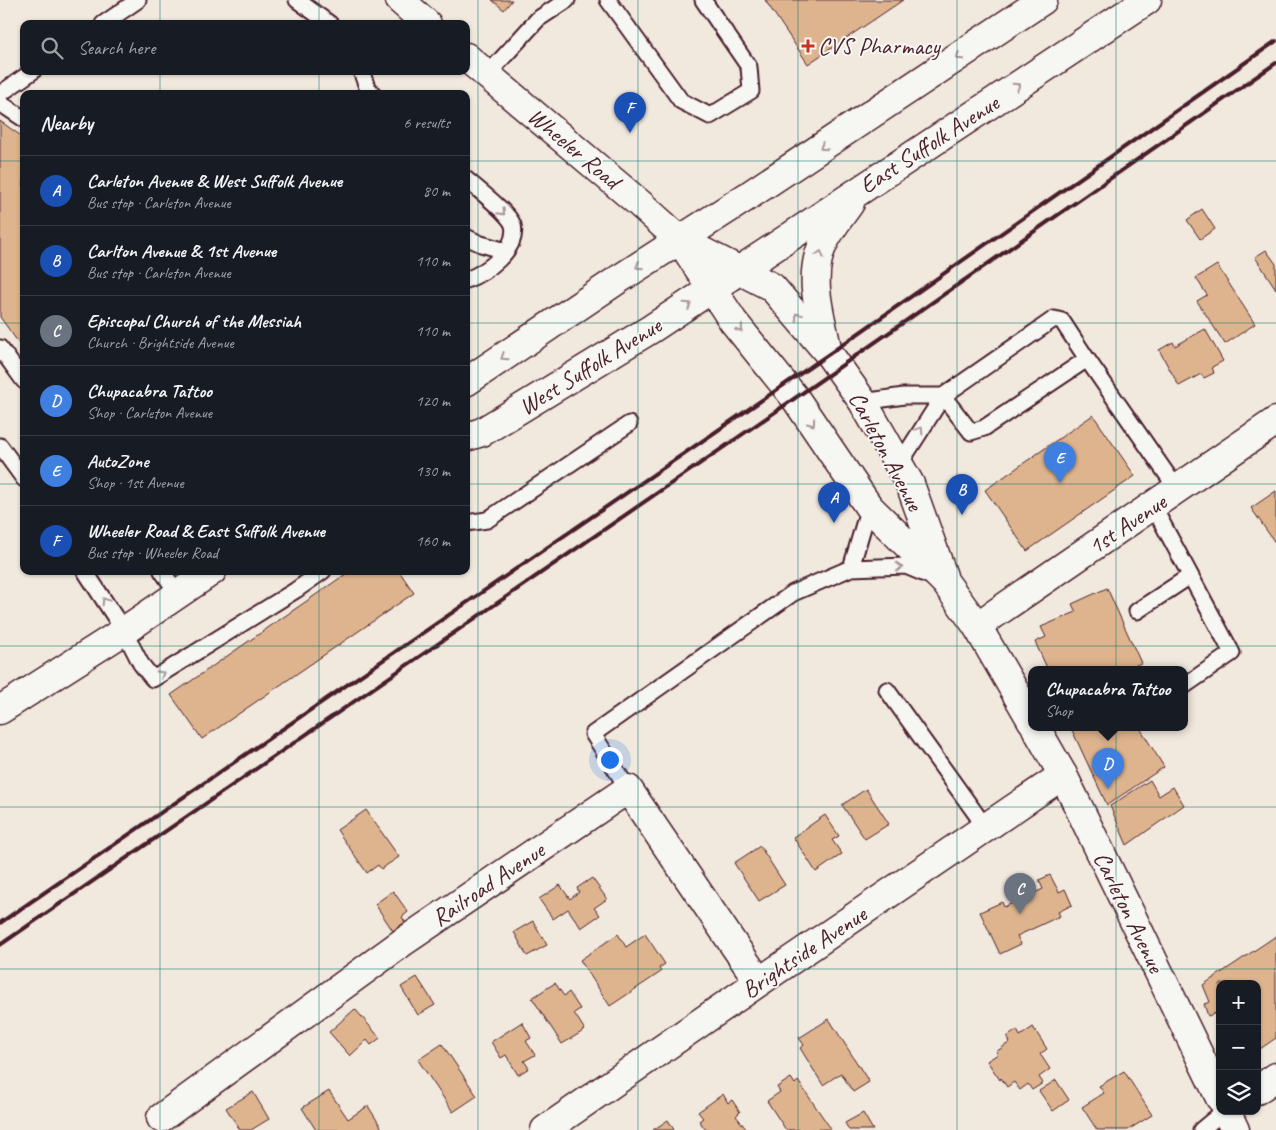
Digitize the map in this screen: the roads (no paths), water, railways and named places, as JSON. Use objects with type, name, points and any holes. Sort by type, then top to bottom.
[{"type":"main road","points":[[400,0],[422,20]]},
{"type":"main road","points":[[470,379],[620,278],[1043,0]]},
{"type":"main road","name":"East Suffolk Avenue","points":[[712,289],[1147,0]]},
{"type":"main road","name":"Wheeler Road","points":[[470,60],[640,203],[680,240],[733,321],[784,383]]},
{"type":"main road","points":[[829,354],[816,294],[816,268],[823,243],[830,230],[859,190]]},
{"type":"main road","name":"Wheeler Road","points":[[680,240],[772,287],[829,354]]},
{"type":"main road","name":"West Suffolk Avenue","points":[[470,436],[482,432],[569,380],[712,289]]},
{"type":"main road","name":"Carleton Avenue","points":[[829,354],[863,402],[910,484],[945,582]]},
{"type":"main road","name":"Carleton Avenue","points":[[784,383],[869,507],[945,582],[977,626],[1028,714]]},
{"type":"main road","name":"1st Avenue","points":[[977,626],[1276,421]]},
{"type":"main road","points":[[0,710],[124,631],[206,575]]},
{"type":"main road","name":"Carleton Avenue","points":[[1038,731],[1063,775],[1216,1090]]},
{"type":"main road","name":"Brightside Avenue","points":[[545,1130],[1063,775]]},
{"type":"main road","points":[[628,789],[759,982]]},
{"type":"main road","name":"Railroad Avenue","points":[[161,1118],[403,942],[628,789]]},
{"type":"main road","points":[[1261,1087],[1276,1077]]},
{"type":"main road","points":[[1227,1115],[1235,1130]]},
{"type":"lane","points":[[109,20],[138,0]]},
{"type":"lane","points":[[297,0],[324,20]]},
{"type":"lane","points":[[487,75],[538,19],[567,0]]},
{"type":"lane","points":[[608,0],[681,101],[710,116],[751,91],[749,67],[703,0]]},
{"type":"lane","points":[[0,94],[27,75]]},
{"type":"lane","points":[[362,75],[369,90]]},
{"type":"lane","points":[[0,103],[20,116]]},
{"type":"lane","points":[[470,182],[504,212],[513,225],[513,238],[506,251],[494,265],[470,278]]},
{"type":"lane","points":[[470,239],[480,244],[506,251]]},
{"type":"lane","points":[[899,465],[942,396],[1054,319],[1062,321],[1086,359],[1177,489]]},
{"type":"lane","points":[[0,348],[20,376]]},
{"type":"lane","points":[[942,396],[971,432],[984,428],[1086,359]]},
{"type":"lane","points":[[863,402],[904,396],[942,396]]},
{"type":"lane","points":[[470,522],[487,520],[629,424]]},
{"type":"lane","points":[[0,446],[20,474]]},
{"type":"lane","points":[[1153,506],[1232,653],[1188,683]]},
{"type":"lane","points":[[851,568],[869,507]]},
{"type":"lane","points":[[628,789],[594,734],[792,593],[851,568],[906,566],[945,582]]},
{"type":"lane","points":[[88,575],[124,631],[141,664],[153,679],[289,595],[316,575]]},
{"type":"lane","points":[[165,575],[178,594]]},
{"type":"lane","points":[[1137,611],[1190,576]]},
{"type":"lane","points":[[887,690],[986,828]]},
{"type":"lane","points":[[1202,1130],[1220,1115]]},
{"type":"railway","points":[[0,923],[829,354],[1276,41]]},
{"type":"railway","points":[[0,945],[775,412],[1276,63]]},
{"type":"place","name":"CVS Pharmacy","points":[[808,46]]},
{"type":"place","name":"Wheeler Road & East Suffolk Avenue","points":[[630,133]]},
{"type":"place","name":"AutoZone","points":[[1060,483]]},
{"type":"place","name":"Carlton Avenue & 1st Avenue","points":[[962,515]]},
{"type":"place","name":"Carleton Avenue & West Suffolk Avenue","points":[[834,523]]},
{"type":"place","name":"Chupacabra Tattoo","points":[[1108,789]]},
{"type":"place","name":"Episcopal Church of the Messiah","points":[[1020,914]]}]
